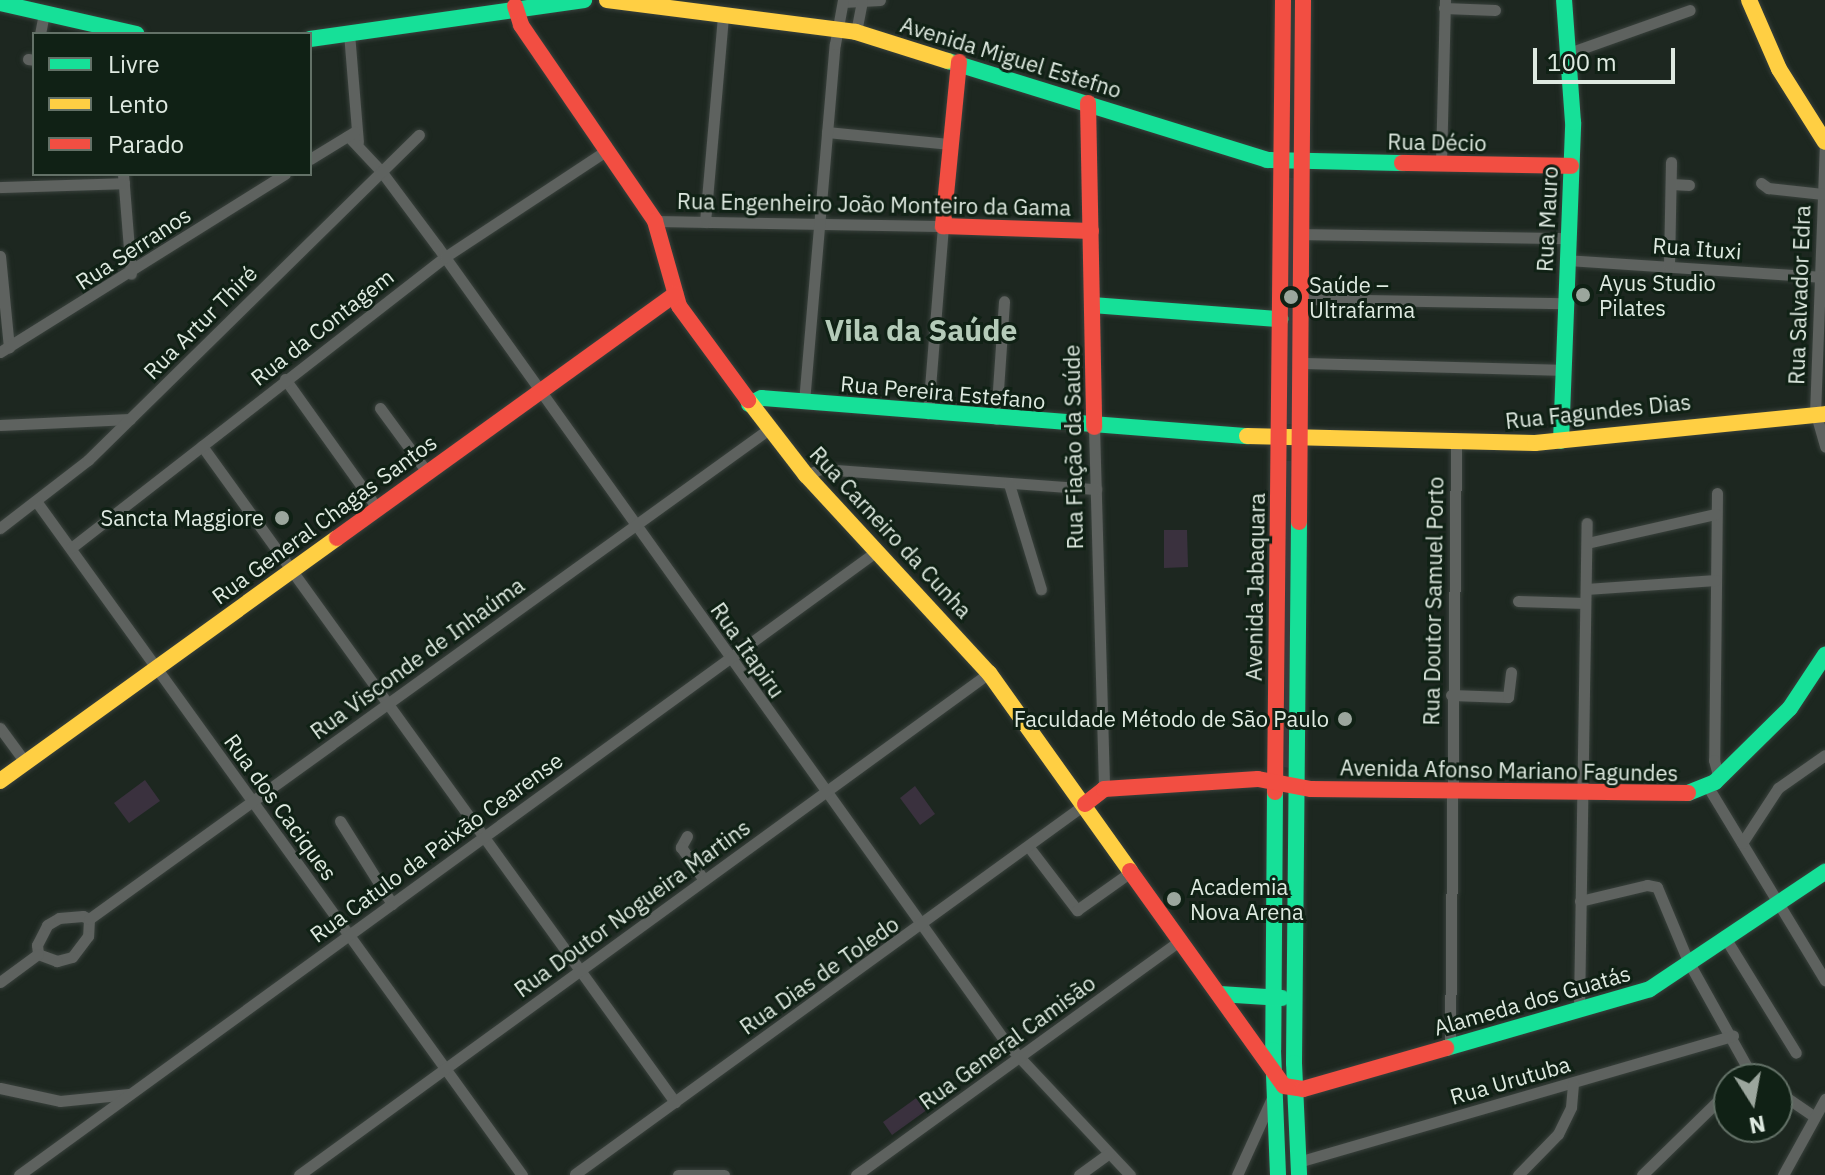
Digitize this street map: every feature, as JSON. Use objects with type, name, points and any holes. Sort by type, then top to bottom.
[{"type":"street","points":[[312,39],[514,3],[584,0]]},
{"type":"street","name":"Avenida Miguel Estefno","points":[[607,0],[856,32],[1281,161],[1301,162]]},
{"type":"street","points":[[804,402],[837,29],[843,1],[880,0]]},
{"type":"street","name":"Avenida Jabaquara","points":[[1278,1175],[1273,1077],[1283,0]]},
{"type":"street","name":"Avenida Jabaquara","points":[[1299,1168],[1294,1090],[1303,0]]},
{"type":"street","name":"Rua Mauro","points":[[1561,441],[1571,166],[1569,53],[1564,0]]},
{"type":"street","points":[[1749,0],[1769,51],[1825,142]]},
{"type":"street","points":[[856,32],[862,2]]},
{"type":"street","points":[[0,3],[112,32]]},
{"type":"street","name":"Rua Carneiro da Cunha","points":[[514,3],[521,25],[655,221],[675,294],[691,325],[806,475],[989,673],[1090,795],[1105,832],[1220,994],[1273,1077]]},
{"type":"street","points":[[1441,163],[1444,4],[1495,10]]},
{"type":"street","points":[[1569,53],[1690,10]]},
{"type":"street","points":[[40,32],[44,13]]},
{"type":"street","points":[[705,222],[723,15]]},
{"type":"street","points":[[312,158],[353,136],[349,33]]},
{"type":"street","points":[[928,413],[959,62]]},
{"type":"street","name":"Rua Fiação da Saúde","points":[[1088,103],[1096,489],[1090,795]]},
{"type":"street","points":[[827,132],[950,144]]},
{"type":"street","name":"Rua Artur Thiré","points":[[0,528],[36,501],[130,419],[419,135]]},
{"type":"street","name":"Rua Itapiru","points":[[353,136],[445,257],[921,927],[1019,1058],[1130,1175]]},
{"type":"street","name":"Rua Salvador Edra","points":[[1825,142],[1820,415],[1825,447]]},
{"type":"street","name":"Rua da Contagem","points":[[71,548],[445,257],[607,150]]},
{"type":"street","name":"Rua Décio","points":[[1301,162],[1571,166]]},
{"type":"street","points":[[1669,266],[1671,162]]},
{"type":"street","points":[[257,176],[259,190]]},
{"type":"street","name":"Rua Serranos","points":[[4,350],[131,274],[282,176]]},
{"type":"street","points":[[0,187],[123,179],[131,274]]},
{"type":"street","points":[[1761,183],[1768,188],[1823,194]]},
{"type":"street","points":[[1671,184],[1689,185]]},
{"type":"street","name":"Rua Engenheiro João Monteiro da Gama","points":[[655,221],[1091,231]]},
{"type":"street","points":[[1301,234],[1567,238]]},
{"type":"street","points":[[0,256],[4,350]]},
{"type":"street","name":"Rua Ituxi","points":[[1566,260],[1822,277]]},
{"type":"street","name":"Rua General Chagas Santos","points":[[0,781],[675,294]]},
{"type":"street","points":[[1301,299],[1565,303]]},
{"type":"street","points":[[996,419],[1004,301]]},
{"type":"street","points":[[1092,305],[1280,319]]},
{"type":"street","points":[[1300,363],[1562,370]]},
{"type":"street","points":[[285,379],[377,508]]},
{"type":"street","name":"Rua Pereira Estefano","points":[[749,404],[762,398],[1279,440]]},
{"type":"street","points":[[380,408],[427,472]]},
{"type":"street","name":"Rua Fagundes Dias","points":[[1279,440],[1456,444],[1561,441],[1697,423],[1820,415]]},
{"type":"street","points":[[0,425],[130,419]]},
{"type":"street","name":"Rua Visconde de Inhaúma","points":[[89,919],[769,429]]},
{"type":"street","name":"Rua Doutor Samuel Porto","points":[[1450,1046],[1450,794],[1456,444]]},
{"type":"street","points":[[202,446],[289,571],[675,1102]]},
{"type":"street","points":[[806,475],[821,469],[1096,489]]},
{"type":"street","points":[[1009,484],[1041,589]]},
{"type":"street","points":[[1717,493],[1713,783],[1775,903],[1825,980]]},
{"type":"street","name":"Rua dos Caciques","points":[[36,501],[522,1175]]},
{"type":"street","points":[[1587,543],[1716,514]]},
{"type":"street","points":[[1579,1009],[1587,523]]},
{"type":"street","name":"Rua Catulo da Paixão Cearense","points":[[19,1175],[877,551]]},
{"type":"street","points":[[1586,589],[1716,580]]},
{"type":"street","points":[[1518,601],[1585,603]]},
{"type":"street","points":[[1713,783],[1790,708],[1825,655]]},
{"type":"street","points":[[1451,695],[1509,696],[1511,672]]},
{"type":"street","name":"Rua Doutor Nogueira Martins","points":[[299,1175],[989,673]]},
{"type":"street","points":[[0,728],[25,762]]},
{"type":"street","points":[[1742,843],[1778,788],[1825,755]]},
{"type":"street","name":"Avenida Afonso Mariano Fagundes","points":[[1090,795],[1276,780],[1297,786],[1450,794],[1686,795],[1713,783]]},
{"type":"street","points":[[1090,795],[1105,832]]},
{"type":"street","name":"Rua Dias de Toledo","points":[[576,1175],[921,927],[1090,795]]},
{"type":"street","points":[[340,821],[392,904]]},
{"type":"street","points":[[687,836],[681,847],[704,880]]},
{"type":"street","points":[[1028,846],[1077,910],[1132,871]]},
{"type":"street","name":"Alameda dos Guatás","points":[[1294,1090],[1657,986],[1724,936],[1825,872]]},
{"type":"street","points":[[1580,901],[1654,885],[1688,961],[1733,1036],[1741,1063]]},
{"type":"street","points":[[70,916],[89,919],[88,936],[72,957],[57,961],[38,954],[39,936],[47,925],[70,916]]},
{"type":"street","points":[[1724,936],[1796,1053]]},
{"type":"street","name":"Rua General Camisão","points":[[856,1175],[1181,940]]},
{"type":"street","points":[[0,982],[38,954]]},
{"type":"street","points":[[1220,994],[1274,999],[1295,997]]},
{"type":"street","name":"Rua Urutuba","points":[[1299,1168],[1733,1036]]},
{"type":"street","points":[[1273,1077],[1294,1090]]},
{"type":"street","points":[[1518,1175],[1558,1134],[1571,1107],[1573,1083]]},
{"type":"street","points":[[0,1088],[60,1101],[131,1094]]},
{"type":"street","points":[[1237,1175],[1273,1096]]},
{"type":"street","points":[[1783,1175],[1812,1115],[1825,1099]]},
{"type":"street","points":[[1793,1102],[1812,1115]]},
{"type":"street","points":[[1642,1175],[1713,1106]]},
{"type":"street","points":[[1079,1175],[1109,1153]]},
{"type":"street","points":[[678,1175],[724,1175]]},
{"type":"shaded area","points":[[1289,178],[1294,178],[1292,424],[1287,424]]},
{"type":"shaded area","points":[[1286,461],[1292,461],[1289,768],[1284,767]]},
{"type":"shaded area","points":[[1164,530],[1187,530],[1188,567],[1164,568]]},
{"type":"shaded area","points":[[145,780],[160,801],[129,823],[114,803]]},
{"type":"shaded area","points":[[915,786],[935,814],[920,825],[900,798]]},
{"type":"shaded area","points":[[926,1091],[935,1104],[892,1135],[883,1122]]},
{"type":"traffic: fast","points":[[312,39],[584,0]]},
{"type":"traffic: fast","points":[[1561,441],[1573,122],[1564,0]]},
{"type":"traffic: fast","points":[[0,3],[128,32]]},
{"type":"traffic: fast","points":[[948,61],[1267,160],[1402,163]]},
{"type":"traffic: fast","points":[[1092,305],[1280,319]]},
{"type":"traffic: fast","points":[[749,404],[762,398],[1247,436]]},
{"type":"traffic: fast","points":[[1299,522],[1294,1063],[1299,1175]]},
{"type":"traffic: fast","points":[[1688,793],[1715,782],[1790,708],[1825,655]]},
{"type":"traffic: fast","points":[[1275,792],[1273,1050],[1278,1175]]},
{"type":"traffic: fast","points":[[1446,1048],[1650,989],[1825,872]]},
{"type":"traffic: fast","points":[[1220,994],[1282,998]]},
{"type":"traffic: slow","points":[[607,0],[856,32],[948,61]]},
{"type":"traffic: slow","points":[[1749,0],[1779,69],[1825,142]]},
{"type":"traffic: slow","points":[[748,400],[806,475],[989,673],[1130,871]]},
{"type":"traffic: slow","points":[[1247,436],[1535,443],[1825,414]]},
{"type":"traffic: slow","points":[[0,781],[337,538]]},
{"type":"traffic: jam","points":[[1275,792],[1283,0]]},
{"type":"traffic: jam","points":[[1299,522],[1303,0]]},
{"type":"traffic: jam","points":[[515,6],[521,25],[655,221],[679,306],[748,400]]},
{"type":"traffic: jam","points":[[959,62],[943,226],[1091,231]]},
{"type":"traffic: jam","points":[[1088,103],[1094,427]]},
{"type":"traffic: jam","points":[[1402,163],[1571,166]]},
{"type":"traffic: jam","points":[[337,538],[675,294]]},
{"type":"traffic: jam","points":[[1085,804],[1104,789],[1258,779],[1311,789],[1688,793]]},
{"type":"traffic: jam","points":[[1130,871],[1284,1086],[1303,1089],[1446,1048]]},
{"type":"place","name":"Ayus Studio Pilates","points":[[1583,295]]},
{"type":"place","name":"Saúde – Ultrafarma","points":[[1291,297]]},
{"type":"place","name":"Sancta Maggiore","points":[[282,518]]},
{"type":"place","name":"Faculdade Método de São Paulo","points":[[1345,719]]},
{"type":"place","name":"Academia Nova Arena","points":[[1174,899]]},
{"type":"district","name":"Vila da Saúde","points":[[921,330]]}]
